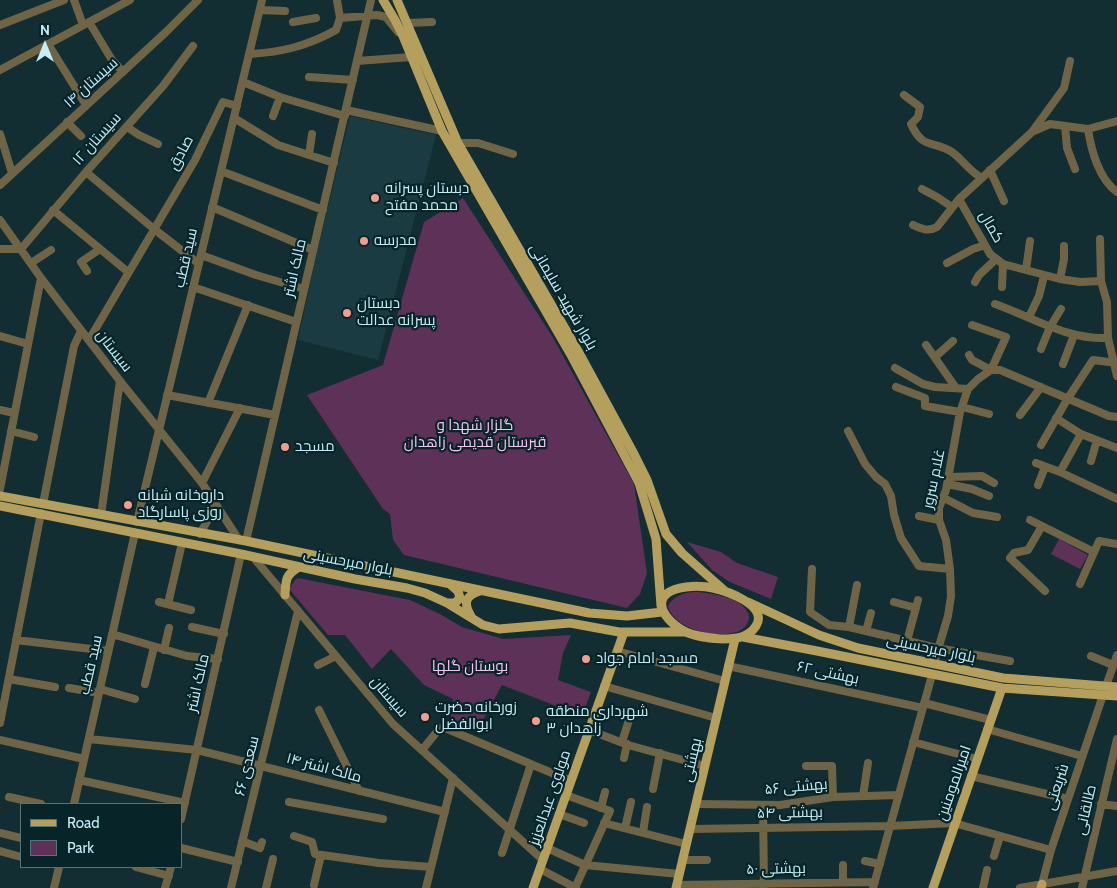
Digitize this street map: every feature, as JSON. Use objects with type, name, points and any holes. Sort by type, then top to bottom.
[{"type":"main road","name":"بلوار شهید سلیمانی","points":[[383,0],[406,43],[442,131],[571,355],[639,483],[656,539],[662,609]]},
{"type":"main road","name":"بلوار شهید سلیمانی","points":[[397,0],[458,143],[578,351],[634,454],[666,534],[682,553],[725,591]]},
{"type":"main road","name":"بلوار میرحسینی","points":[[0,496],[70,520],[253,556],[354,579],[407,588],[425,593],[447,603],[483,625],[498,629],[570,623],[624,632],[686,632],[710,638],[739,638],[817,650],[1002,688],[1104,691],[1117,687]]},
{"type":"main road","name":"بلوار میرحسینی","points":[[0,506],[72,509],[242,541],[589,613],[627,616],[662,609]]},
{"type":"main road","points":[[70,520],[72,509]]},
{"type":"main road","points":[[285,595],[287,576],[291,571],[299,567]]},
{"type":"main road","points":[[447,603],[455,603],[460,598],[458,591],[450,584]]},
{"type":"main road","points":[[686,632],[671,622],[662,609],[662,600],[668,593],[679,588],[706,587],[725,591]]},
{"type":"main road","points":[[473,619],[468,611],[466,602],[472,594],[483,591]]},
{"type":"main road","name":"بلوار میرحسینی","points":[[725,591],[819,635],[840,642],[1003,678],[1104,691],[1117,696]]},
{"type":"main road","points":[[739,638],[752,631],[758,622],[756,612],[748,602]]},
{"type":"main road","name":"مولوی عبدالعزیز","points":[[533,888],[624,632]]},
{"type":"main road","name":"بهشتی","points":[[676,886],[728,666],[739,638]]},
{"type":"main road","name":"امیرالمومنین","points":[[933,888],[1002,688]]},
{"type":"street","points":[[0,25],[64,0]]},
{"type":"street","points":[[74,0],[86,23],[112,60],[123,72]]},
{"type":"street","points":[[0,70],[130,0]]},
{"type":"street","name":"سیستان ۱۴","points":[[0,185],[198,0]]},
{"type":"street","name":"سید قطب","points":[[138,522],[262,0]]},
{"type":"street","points":[[250,54],[274,53],[296,48],[336,30],[340,18],[337,0]]},
{"type":"street","name":"مالک اشتر","points":[[242,541],[275,415],[371,0]]},
{"type":"street","points":[[260,10],[285,10]]},
{"type":"street","points":[[340,18],[377,15],[386,17],[406,43]]},
{"type":"street","points":[[294,22],[316,18]]},
{"type":"street","points":[[408,23],[432,22]]},
{"type":"street","points":[[48,44],[86,105]]},
{"type":"street","name":"سیستان ۱۲","points":[[20,249],[163,86],[193,46]]},
{"type":"street","points":[[358,61],[411,57]]},
{"type":"street","points":[[913,225],[924,230],[932,230],[937,227],[959,199],[1032,132],[1064,88],[1070,61]]},
{"type":"street","points":[[309,77],[353,80]]},
{"type":"street","points":[[243,82],[280,97],[345,113],[442,131]]},
{"type":"street","points":[[904,95],[920,107],[918,117],[911,124],[920,138],[928,144],[953,153],[974,174],[982,178]]},
{"type":"street","points":[[273,116],[280,97]]},
{"type":"street","name":"صادق","points":[[154,229],[195,160],[223,102],[237,106]]},
{"type":"street","points":[[234,118],[278,145],[334,163]]},
{"type":"street","points":[[1032,132],[1050,124],[1088,129],[1117,121]]},
{"type":"street","points":[[68,122],[81,136]]},
{"type":"street","points":[[1065,126],[1067,148],[1075,169]]},
{"type":"street","points":[[127,127],[139,136],[158,144]]},
{"type":"street","points":[[1088,129],[1094,154],[1101,171],[1109,186],[1117,192]]},
{"type":"street","points":[[0,134],[12,173]]},
{"type":"street","points":[[309,155],[312,134]]},
{"type":"street","points":[[458,143],[478,143],[513,154]]},
{"type":"street","points":[[221,170],[323,210]]},
{"type":"street","points":[[990,170],[1004,200]]},
{"type":"street","points":[[86,172],[198,264]]},
{"type":"street","points":[[922,189],[952,208]]},
{"type":"street","name":"کمال","points":[[959,199],[990,254],[1003,264],[1060,279],[1080,282],[1101,281]]},
{"type":"street","points":[[212,208],[313,250]]},
{"type":"street","points":[[53,210],[128,272]]},
{"type":"street","name":"سیستان","points":[[0,220],[41,278],[120,381],[202,482],[242,541]]},
{"type":"street","points":[[89,340],[154,229]]},
{"type":"street","points":[[1100,239],[1101,281],[1107,302],[1108,338],[1116,364],[1117,376]]},
{"type":"street","points":[[1026,270],[1030,241]]},
{"type":"street","points":[[947,263],[973,249],[985,245]]},
{"type":"street","points":[[1060,279],[1064,259],[1064,246]]},
{"type":"street","points":[[0,249],[20,249]]},
{"type":"street","points":[[87,271],[82,262],[100,249]]},
{"type":"street","points":[[31,263],[51,250]]},
{"type":"street","points":[[201,255],[256,275],[304,289]]},
{"type":"street","points":[[976,282],[979,275],[996,258]]},
{"type":"street","points":[[1002,287],[1003,264]]},
{"type":"street","points":[[1029,317],[1039,296],[1044,276]]},
{"type":"street","points":[[0,489],[4,443],[11,431],[41,278]]},
{"type":"street","points":[[193,287],[296,322]]},
{"type":"street","points":[[995,304],[1074,335],[1108,338]]},
{"type":"street","points":[[208,403],[248,305]]},
{"type":"street","points":[[1041,349],[1050,327],[1061,309]]},
{"type":"street","points":[[895,368],[923,384],[935,387],[968,389],[978,378],[991,370],[1006,337],[972,325]]},
{"type":"street","points":[[0,724],[74,346],[81,330]]},
{"type":"street","points":[[1063,364],[1074,335]]},
{"type":"street","points":[[0,336],[28,344]]},
{"type":"street","points":[[935,357],[953,341]]},
{"type":"street","points":[[926,345],[956,388]]},
{"type":"street","points":[[969,355],[972,360],[991,370],[1000,370],[1117,418]]},
{"type":"street","points":[[1041,446],[1068,398],[1093,360],[1116,364]]},
{"type":"street","points":[[923,384],[926,375]]},
{"type":"street","points":[[101,515],[120,381]]},
{"type":"street","points":[[896,387],[925,398],[925,406],[989,414]]},
{"type":"street","points":[[1020,415],[1041,387]]},
{"type":"street","name":"غلام سرور","points":[[934,663],[948,616],[951,596],[950,569],[946,540],[939,520],[939,508],[944,498],[961,409],[968,389]]},
{"type":"street","points":[[167,395],[275,415]]},
{"type":"street","points":[[202,482],[240,408]]},
{"type":"street","points":[[0,410],[14,413]]},
{"type":"street","points":[[1056,418],[1081,434],[1117,448]]},
{"type":"street","points":[[848,430],[865,464],[885,484],[891,496],[901,538],[918,566],[950,569]]},
{"type":"street","points":[[11,431],[34,437]]},
{"type":"street","points":[[1060,472],[1081,434]]},
{"type":"street","points":[[1091,461],[1097,440]]},
{"type":"street","points":[[1036,464],[1060,472],[1117,499]]},
{"type":"street","points":[[1038,484],[1045,467]]},
{"type":"street","points":[[948,481],[982,476],[994,483]]},
{"type":"street","points":[[948,481],[989,496]]},
{"type":"street","points":[[200,534],[211,514],[210,495]]},
{"type":"street","points":[[944,498],[973,513],[997,517]]},
{"type":"street","points":[[919,516],[939,520]]},
{"type":"street","points":[[1030,520],[1094,552]]},
{"type":"street","points":[[1042,526],[1028,550],[1014,553],[1010,558],[1045,590]]},
{"type":"street","name":"سید قطب","points":[[74,803],[135,533]]},
{"type":"street","points":[[1080,584],[1099,542],[1117,544]]},
{"type":"street","points":[[168,604],[182,543]]},
{"type":"street","name":"مالک اشتر","points":[[182,815],[241,554]]},
{"type":"street","name":"سیستان","points":[[253,556],[392,724],[543,860]]},
{"type":"street","points":[[812,569],[810,612],[829,625],[849,627],[937,648],[1010,661]]},
{"type":"street","points":[[849,627],[857,585]]},
{"type":"street","points":[[907,641],[918,600]]},
{"type":"street","points":[[159,602],[191,610]]},
{"type":"street","points":[[894,602],[916,608]]},
{"type":"street","name":"سعدی ۶۶","points":[[232,888],[298,611]]},
{"type":"street","points":[[866,631],[871,613]]},
{"type":"street","points":[[192,627],[224,634]]},
{"type":"street","points":[[164,650],[168,628]]},
{"type":"street","points":[[112,634],[187,656],[218,659]]},
{"type":"street","points":[[16,640],[108,651]]},
{"type":"street","points":[[145,684],[154,647]]},
{"type":"street","points":[[617,651],[725,681]]},
{"type":"street","name":"شریعتی","points":[[1041,886],[1051,850],[1117,655]]},
{"type":"street","points":[[318,665],[336,656]]},
{"type":"street","points":[[1091,656],[1114,665]]},
{"type":"street","name":"بهشتی ۶۲","points":[[728,666],[991,720]]},
{"type":"street","points":[[874,885],[932,675]]},
{"type":"street","points":[[9,679],[55,687]]},
{"type":"street","points":[[604,686],[716,718]]},
{"type":"street","points":[[69,688],[99,691],[135,699]]},
{"type":"street","points":[[319,710],[359,791]]},
{"type":"street","points":[[624,758],[624,743],[629,720]]},
{"type":"street","points":[[422,750],[440,728],[445,728],[571,780]]},
{"type":"street","points":[[589,730],[624,743],[705,766]]},
{"type":"street","points":[[987,730],[1082,756]]},
{"type":"street","name":"طالقانی","points":[[1082,888],[1100,804],[1117,738]]},
{"type":"street","name":"مالک اشتر ۱۴","points":[[89,739],[197,750],[445,812]]},
{"type":"street","points":[[0,740],[84,759]]},
{"type":"street","points":[[913,742],[977,759]]},
{"type":"street","points":[[653,789],[660,753]]},
{"type":"street","points":[[863,796],[868,763]]},
{"type":"street","points":[[502,853],[531,764]]},
{"type":"street","points":[[806,766],[832,766],[833,797]]},
{"type":"street","points":[[971,776],[1068,799]]},
{"type":"street","points":[[426,888],[453,778]]},
{"type":"street","points":[[79,780],[185,803]]},
{"type":"street","points":[[601,808],[605,792]]},
{"type":"street","points":[[540,869],[575,888],[610,811],[566,795]]},
{"type":"street","name":"بهشتی ۵۶","points":[[696,804],[780,804],[833,797],[899,795]]},
{"type":"street","points":[[9,797],[36,803]]},
{"type":"street","points":[[289,802],[383,819]]},
{"type":"street","points":[[625,828],[631,802]]},
{"type":"street","points":[[763,804],[764,886]]},
{"type":"street","points":[[1100,804],[1117,806]]},
{"type":"street","points":[[643,832],[647,807]]},
{"type":"street","points":[[559,814],[584,823]]},
{"type":"street","points":[[604,823],[686,844]]},
{"type":"street","name":"بهشتی ۵۴","points":[[690,829],[890,826],[954,823],[1051,850]]},
{"type":"street","points":[[0,833],[20,838]]},
{"type":"street","points":[[294,836],[312,842],[316,854],[379,863],[431,867]]},
{"type":"street","points":[[994,856],[1000,836]]},
{"type":"street","points":[[242,842],[260,848],[262,842]]},
{"type":"street","points":[[182,848],[238,862]]},
{"type":"street","points":[[547,848],[585,866],[679,874]]},
{"type":"street","points":[[0,851],[20,857]]},
{"type":"street","points":[[314,885],[321,855]]},
{"type":"street","points":[[266,888],[273,859]]},
{"type":"street","points":[[682,860],[706,860]]},
{"type":"street","points":[[865,861],[880,864]]},
{"type":"street","points":[[843,865],[843,882]]},
{"type":"street","points":[[54,888],[58,868]]},
{"type":"street","points":[[140,868],[169,876]]},
{"type":"street","points":[[165,888],[171,868]]},
{"type":"street","points":[[983,888],[987,870]]},
{"type":"street","points":[[1020,888],[1041,886],[1117,871]]},
{"type":"street","name":"بهشتی ۵۰","points":[[676,886],[764,886],[843,882],[874,885]]},
{"type":"shaded area","points":[[350,116],[436,135],[378,360],[298,340]]},
{"type":"green space","name":"گلزار شهدا و قبرستان قدیمی زاهدان","points":[[463,198],[552,336],[634,484],[647,573],[640,594],[627,608],[404,555],[393,540],[390,514],[383,509],[307,395],[383,365],[424,222]]},
{"type":"green space","points":[[1059,539],[1088,555],[1080,569],[1051,554]]},
{"type":"green space","points":[[687,542],[721,552],[737,563],[778,577],[771,599],[730,582],[712,570]]},
{"type":"green space","name":"بوستان گلها","points":[[298,578],[410,600],[462,627],[503,639],[571,635],[563,653],[558,680],[591,692],[582,716],[502,685],[477,731],[449,729],[453,699],[424,685],[391,649],[372,669],[345,635],[328,635],[289,589]]},
{"type":"green space","points":[[693,592],[726,597],[742,605],[747,610],[749,617],[747,624],[741,630],[722,634],[711,634],[688,627],[672,614],[668,606],[679,596]]},
{"type":"place","name":"دبستان پسرانه محمد مفتح","points":[[375,198]]},
{"type":"place","name":"مدرسه","points":[[364,241]]},
{"type":"place","name":"دبستان پسرانه عدالت","points":[[347,313]]},
{"type":"place","name":"مسجد","points":[[285,447]]},
{"type":"place","name":"داروخانه شبانه روزی پاسارگاد","points":[[128,505]]},
{"type":"place","name":"مسجد امام جواد","points":[[586,659]]},
{"type":"place","name":"زورخانه حضرت ابوالفضل","points":[[425,717]]},
{"type":"place","name":"شهرداری منطقه ۳ زاهدان","points":[[536,721]]}]
